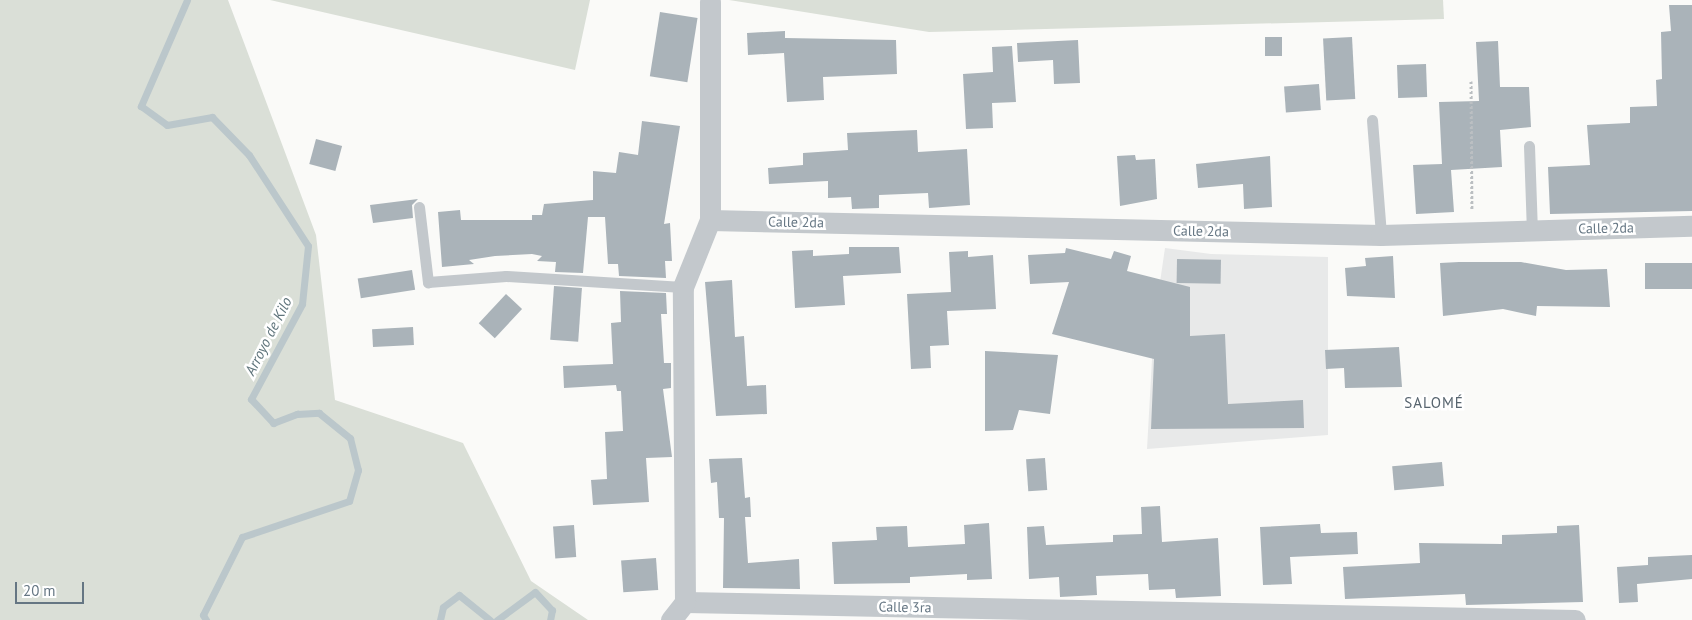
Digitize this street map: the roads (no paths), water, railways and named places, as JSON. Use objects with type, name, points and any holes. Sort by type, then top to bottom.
[{"type":"street","points":[[671,620],[684,602],[683,287],[710,220],[710,2]]},
{"type":"street","name":"Calle 2da","points":[[710,220],[1381,235],[1472,234],[1532,230],[1692,226]]},
{"type":"street","name":"Calle 3ra","points":[[684,602],[1575,620]]},
{"type":"lane","points":[[1372,120],[1381,235]]},
{"type":"lane","points":[[1529,146],[1532,230]]},
{"type":"lane","points":[[419,207],[428,282],[506,276],[683,287]]},
{"type":"waterway","name":"Arroyo de Kilo","points":[[187,0],[141,106],[167,125],[212,117],[249,155],[308,246],[302,304],[251,399],[273,423],[297,414],[319,413],[350,438],[358,470],[349,501],[242,537],[203,615],[206,620]]},
{"type":"waterway","name":"Arroyo de Kilo","points":[[497,620],[535,592],[552,610],[550,620]]},
{"type":"waterway","name":"Arroyo de Kilo","points":[[440,620],[443,607],[459,595],[490,620]]},
{"type":"district","name":"SALOMÉ","points":[[1434,403]]}]
